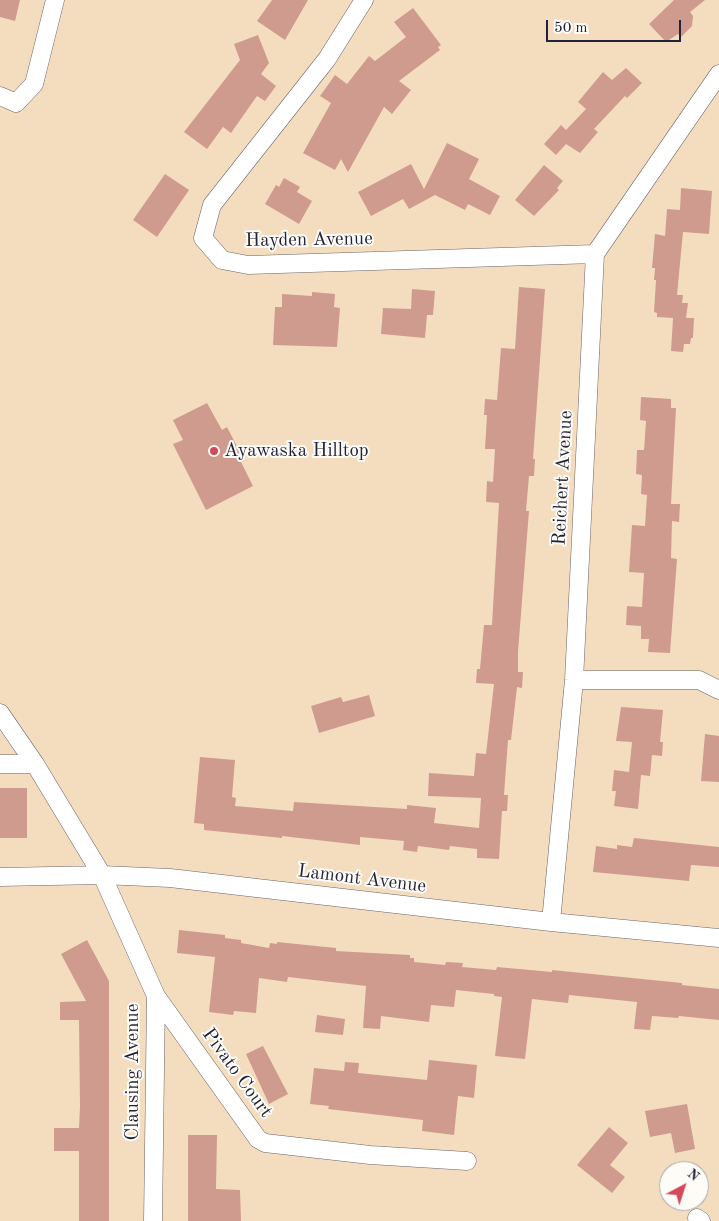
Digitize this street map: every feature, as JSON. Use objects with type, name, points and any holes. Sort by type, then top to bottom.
[{"type":"street","points":[[0,96],[16,103],[34,84],[55,0]]},
{"type":"street","name":"Hayden Avenue","points":[[364,0],[327,60],[212,205],[203,238],[222,260],[248,265],[596,254]]},
{"type":"street","points":[[596,254],[719,74]]},
{"type":"street","name":"Reichert Avenue","points":[[551,922],[574,680],[596,254]]},
{"type":"street","points":[[574,680],[699,680],[719,690]]},
{"type":"street","name":"Clausing Avenue","points":[[0,713],[35,764],[102,875],[156,996],[153,1221]]},
{"type":"street","points":[[0,764],[35,764]]},
{"type":"street","name":"Lamont Avenue","points":[[0,877],[102,875],[170,878],[551,922],[719,938]]},
{"type":"street","name":"Pivato Court","points":[[156,996],[258,1139],[265,1143],[370,1155],[467,1161]]},
{"type":"building","points":[[0,0],[20,0],[15,21],[0,17]]},
{"type":"building","points":[[272,0],[308,0],[285,40],[257,21]]},
{"type":"building","points":[[674,0],[705,0],[690,12],[693,16],[692,26],[681,37],[678,34],[666,42],[649,24]]},
{"type":"building","points":[[413,8],[441,45],[438,47],[440,50],[399,81],[411,90],[392,114],[384,107],[348,172],[341,159],[335,170],[303,153],[331,103],[320,96],[335,75],[347,84],[369,56],[375,61],[406,37],[394,22]]},
{"type":"building","points":[[258,35],[269,63],[261,74],[276,86],[265,101],[257,96],[231,133],[223,127],[207,149],[184,132],[240,60],[234,44]]},
{"type":"building","points":[[626,68],[642,83],[627,98],[625,96],[594,129],[598,132],[580,153],[566,144],[556,155],[544,144],[561,125],[566,130],[586,109],[578,102],[603,72],[612,80]]},
{"type":"building","points":[[447,143],[479,159],[469,179],[500,196],[490,215],[468,204],[465,210],[435,195],[409,209],[403,199],[371,216],[358,192],[411,164],[424,189]]},
{"type":"building","points":[[544,165],[563,181],[557,188],[559,190],[534,216],[515,200]]},
{"type":"building","points":[[165,174],[189,190],[157,237],[133,220]]},
{"type":"building","points":[[284,178],[300,187],[297,192],[312,201],[299,224],[265,204],[276,185],[279,187]]},
{"type":"building","points":[[681,188],[712,191],[709,234],[683,232],[677,295],[683,295],[682,303],[688,303],[686,318],[694,318],[693,338],[691,338],[690,344],[684,344],[683,352],[671,351],[673,318],[657,317],[657,313],[654,312],[656,280],[654,280],[655,268],[652,268],[655,234],[665,236],[667,209],[680,210]]},
{"type":"building","points":[[519,287],[545,289],[533,459],[535,459],[534,476],[529,476],[526,511],[529,511],[518,652],[518,672],[523,672],[522,688],[517,687],[511,740],[508,740],[504,795],[508,795],[507,811],[502,811],[499,859],[477,858],[477,849],[450,846],[449,850],[418,846],[417,852],[403,850],[404,841],[360,837],[360,845],[204,830],[204,824],[194,823],[200,757],[235,760],[232,797],[236,798],[235,806],[293,811],[294,802],[407,809],[407,805],[436,808],[434,823],[479,828],[481,798],[428,796],[429,773],[474,776],[476,753],[486,754],[494,684],[476,683],[477,669],[480,669],[484,625],[492,625],[499,503],[486,502],[487,481],[493,482],[495,449],[485,449],[487,415],[484,415],[485,399],[497,400],[501,348],[515,349]]},
{"type":"building","points":[[412,289],[435,291],[433,315],[427,315],[425,338],[381,334],[383,308],[411,309]]},
{"type":"building","points":[[312,292],[335,294],[334,307],[340,308],[337,347],[273,345],[275,307],[282,307],[282,294],[312,296]]},
{"type":"building","points":[[641,397],[671,399],[671,408],[676,408],[671,504],[680,504],[679,522],[672,521],[671,558],[677,559],[670,653],[648,652],[649,639],[641,639],[641,626],[626,625],[627,606],[642,607],[644,573],[629,572],[632,525],[645,526],[647,495],[641,494],[642,475],[636,474],[637,450],[644,450],[646,421],[640,420]]},
{"type":"building","points":[[207,403],[222,430],[227,427],[244,460],[241,462],[253,486],[206,510],[173,444],[183,440],[173,420]]},
{"type":"building","points":[[369,695],[375,716],[319,733],[311,706],[341,697],[343,702]]},
{"type":"building","points":[[621,707],[663,710],[660,742],[663,742],[662,756],[652,755],[650,776],[641,775],[638,809],[614,806],[616,791],[612,791],[614,770],[629,772],[632,742],[616,741]]},
{"type":"building","points":[[705,734],[719,736],[719,782],[701,781]]},
{"type":"building","points":[[0,788],[27,788],[27,838],[0,838]]},
{"type":"building","points":[[634,838],[719,847],[719,867],[691,865],[689,881],[593,872],[596,846],[617,849],[617,845],[632,847]]},
{"type":"building","points":[[179,930],[225,935],[225,938],[241,940],[241,943],[269,948],[270,943],[277,944],[277,942],[336,948],[336,951],[410,955],[410,958],[414,958],[414,962],[445,965],[446,962],[463,963],[462,967],[496,970],[497,967],[552,972],[552,970],[682,983],[682,985],[719,989],[719,1020],[679,1016],[678,1018],[652,1016],[650,1030],[634,1029],[637,1002],[569,995],[568,1003],[532,999],[525,1059],[495,1056],[502,997],[494,996],[494,994],[456,990],[454,1007],[431,1005],[429,1022],[381,1016],[380,1029],[363,1028],[366,986],[288,977],[287,982],[259,978],[256,1013],[234,1011],[233,1015],[209,1012],[215,957],[177,953]]},
{"type":"building","points":[[87,940],[109,981],[109,1221],[79,1221],[79,1151],[54,1151],[54,1128],[79,1128],[80,1107],[79,1020],[60,1020],[60,1002],[86,1001],[61,954]]},
{"type":"building","points":[[317,1015],[345,1019],[343,1035],[315,1032]]},
{"type":"building","points":[[263,1046],[288,1094],[269,1104],[246,1054]]},
{"type":"building","points":[[429,1060],[477,1065],[474,1098],[458,1096],[454,1135],[422,1131],[423,1120],[328,1109],[329,1106],[310,1104],[314,1068],[344,1071],[345,1062],[359,1063],[358,1073],[427,1080]]},
{"type":"building","points":[[687,1104],[695,1149],[675,1153],[671,1133],[650,1137],[645,1111]]},
{"type":"building","points":[[609,1127],[628,1143],[610,1165],[625,1177],[612,1193],[577,1165]]},
{"type":"building","points":[[188,1135],[217,1135],[216,1189],[240,1190],[241,1221],[188,1221]]},
{"type":"place","name":"Ayawaska Hilltop","points":[[214,451]]}]
